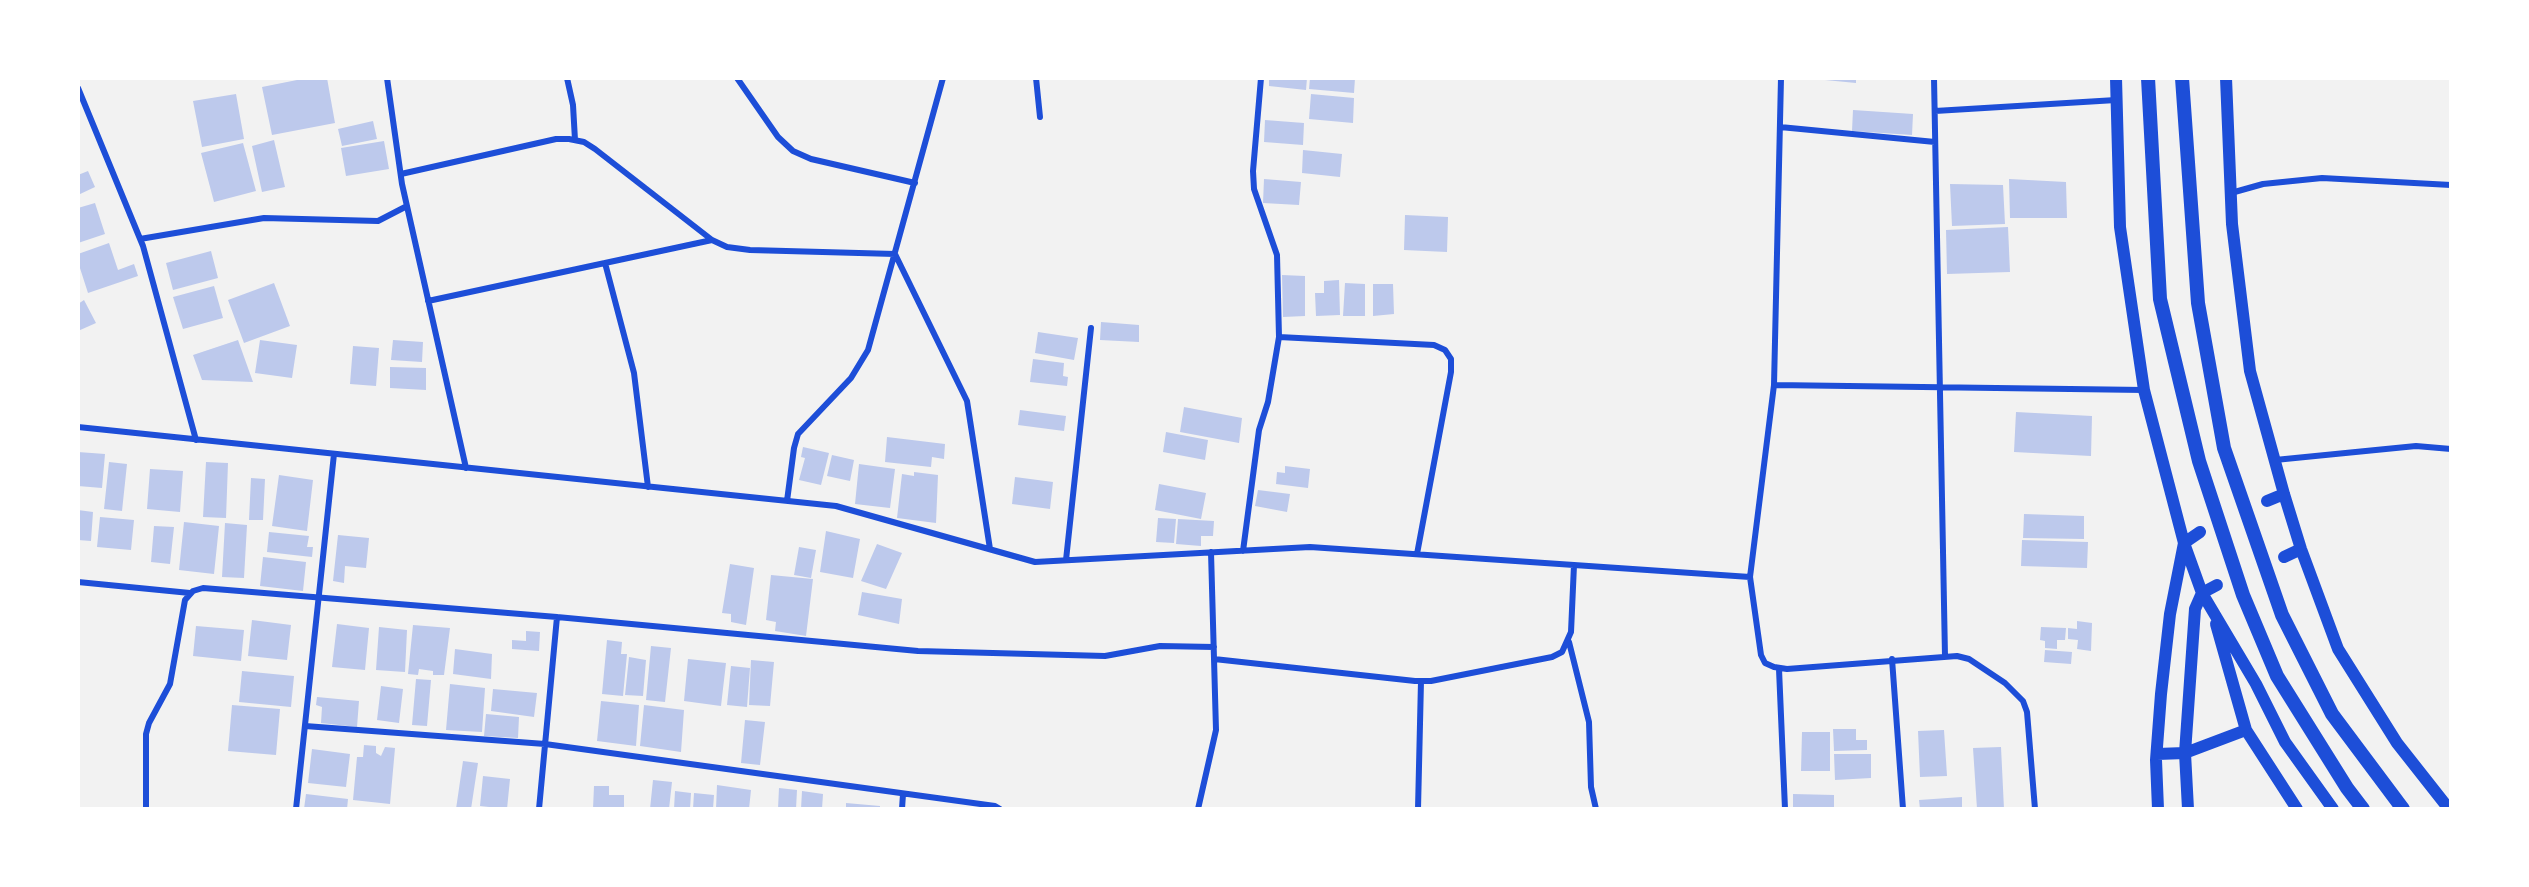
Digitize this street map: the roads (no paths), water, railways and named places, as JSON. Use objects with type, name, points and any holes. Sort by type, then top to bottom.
[{"type":"highway","points":[[2148,78],[2160,299],[2199,461],[2243,595],[2277,676],[2347,788],[2364,809]]},
{"type":"highway","points":[[2182,78],[2198,303],[2224,448],[2282,615],[2332,714],[2403,809]]},
{"type":"main road","points":[[2116,78],[2120,227],[2144,390],[2184,543],[2202,593],[2256,684],[2285,742],[2333,809]]},
{"type":"main road","points":[[2226,78],[2232,224],[2250,371],[2284,494],[2301,549],[2338,649],[2397,743],[2449,809]]},
{"type":"main road","points":[[2267,501],[2284,494]]},
{"type":"main road","points":[[2158,809],[2157,754],[2170,614],[2184,543],[2200,531]]},
{"type":"main road","points":[[2284,557],[2301,549]]},
{"type":"main road","points":[[2188,809],[2185,753],[2196,609],[2202,593],[2217,585]]},
{"type":"main road","points":[[2211,607],[2246,730],[2297,809]]},
{"type":"main road","points":[[2157,754],[2185,753],[2246,730]]},
{"type":"street","points":[[387,78],[407,206],[466,468]]},
{"type":"street","points":[[567,78],[573,105],[575,140]]},
{"type":"street","points":[[737,78],[778,137],[793,151],[811,159],[915,183]]},
{"type":"street","points":[[787,501],[798,434],[851,378],[868,350],[943,78]]},
{"type":"street","points":[[1036,78],[1040,117]]},
{"type":"street","points":[[1243,551],[1259,430],[1268,402],[1279,338],[1277,255],[1254,189],[1253,171],[1261,78]]},
{"type":"street","points":[[1781,78],[1774,385],[1750,577],[1761,655],[1765,663],[1779,669],[1945,656],[1969,659],[2005,683],[2023,701],[2027,712],[2035,809]]},
{"type":"street","points":[[1934,78],[1945,656]]},
{"type":"street","points":[[78,88],[140,239],[196,440]]},
{"type":"street","points":[[1935,111],[2116,100]]},
{"type":"street","points":[[1780,127],[1935,142]]},
{"type":"street","points":[[401,174],[556,139],[575,140],[595,149],[712,240],[727,247],[750,250],[895,254]]},
{"type":"street","points":[[2231,193],[2263,184],[2322,178],[2451,185]]},
{"type":"street","points":[[140,239],[264,218],[378,221],[407,206]]},
{"type":"street","points":[[428,301],[712,240]]},
{"type":"street","points":[[895,254],[967,401],[990,549]]},
{"type":"street","points":[[604,263],[635,380],[648,487]]},
{"type":"street","points":[[1066,560],[1091,328]]},
{"type":"street","points":[[1279,338],[1434,345],[1445,350],[1450,359],[1451,372],[1417,554]]},
{"type":"street","points":[[1774,385],[2144,390]]},
{"type":"street","points":[[78,428],[836,506],[1035,562],[1310,547],[1750,577]]},
{"type":"street","points":[[2274,460],[2415,446],[2451,450]]},
{"type":"street","points":[[296,809],[334,454]]},
{"type":"street","points":[[1198,809],[1216,730],[1211,552]]},
{"type":"street","points":[[1215,659],[1431,681],[1552,657],[1562,652],[1572,632],[1574,565]]},
{"type":"street","points":[[78,582],[188,595],[203,588],[556,617],[918,651],[1105,656],[1160,646],[1214,647]]},
{"type":"street","points":[[146,809],[146,734],[149,723],[170,684],[182,610],[193,591]]},
{"type":"street","points":[[539,809],[556,617]]},
{"type":"street","points":[[1569,642],[1589,722],[1591,787],[1596,809]]},
{"type":"street","points":[[1892,659],[1903,809]]},
{"type":"street","points":[[1779,669],[1785,809]]},
{"type":"street","points":[[1418,809],[1421,681]]},
{"type":"street","points":[[305,726],[545,744],[1000,809]]},
{"type":"street","points":[[902,809],[903,794]]}]
